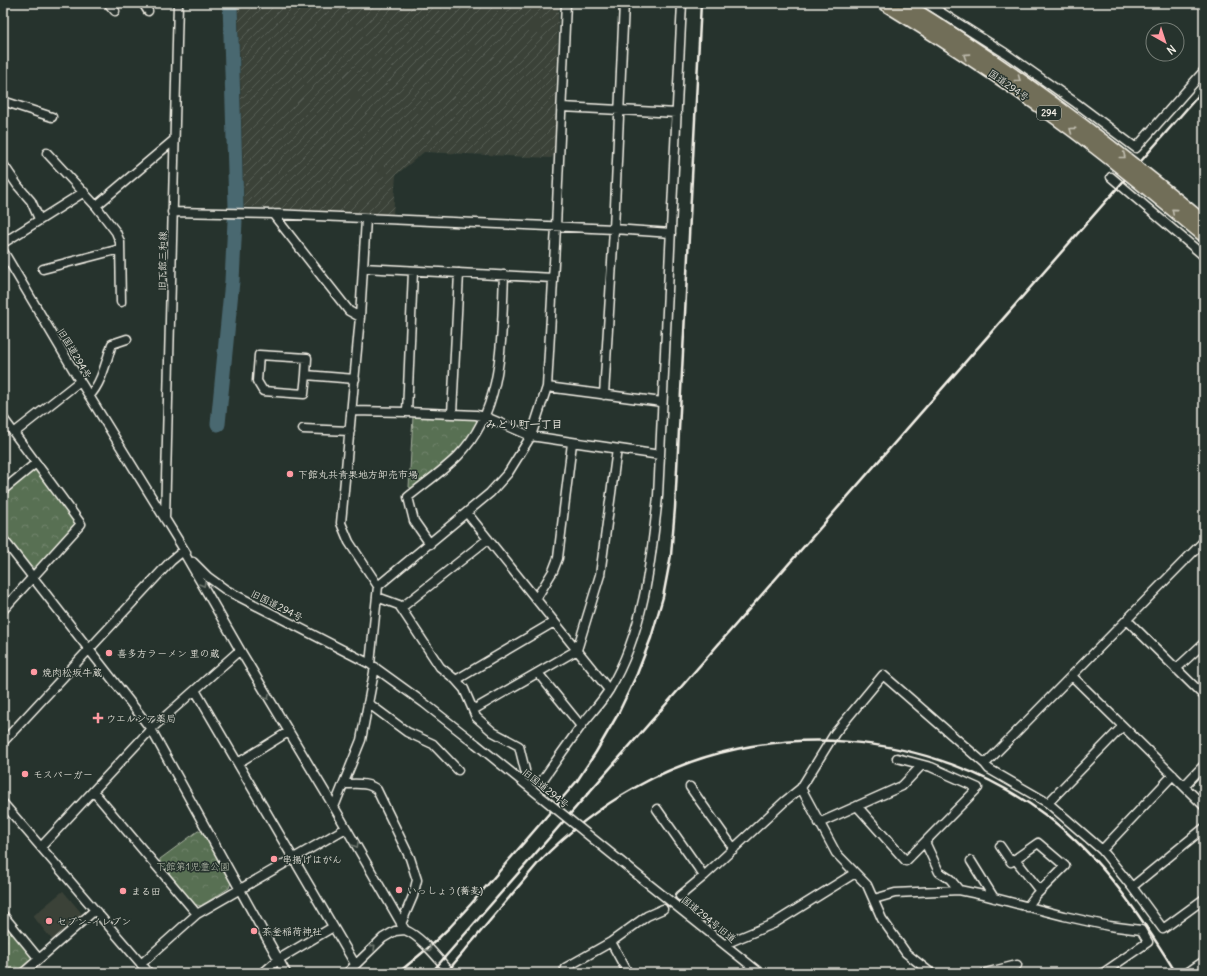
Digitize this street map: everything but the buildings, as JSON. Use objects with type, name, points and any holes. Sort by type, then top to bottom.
[{"type":"highway","name":"国道294号","points":[[883,3],[989,70],[1058,119],[1145,187],[1204,236]]},
{"type":"highway","name":"国道294号","points":[[904,3],[995,62],[1064,111],[1146,174],[1204,222]]},
{"type":"street","points":[[108,3],[115,11]]},
{"type":"street","points":[[143,3],[148,11]]},
{"type":"street","name":"旧下館三和線","points":[[165,520],[178,3]]},
{"type":"street","points":[[378,586],[467,513],[508,473],[531,436],[547,387],[566,3]]},
{"type":"street","points":[[604,395],[614,229],[624,3]]},
{"type":"street","points":[[542,780],[609,690],[625,657],[638,621],[645,593],[658,496],[682,3]]},
{"type":"street","points":[[926,3],[1005,53],[1076,103],[1136,148],[1204,71]]},
{"type":"street","points":[[3,101],[52,117]]},
{"type":"street","points":[[562,107],[677,113]]},
{"type":"street","points":[[96,206],[174,140]]},
{"type":"street","points":[[47,153],[84,192],[116,232],[120,242],[121,302]]},
{"type":"street","points":[[3,164],[18,186],[31,200],[39,219]]},
{"type":"street","points":[[1111,177],[1204,256]]},
{"type":"street","points":[[3,243],[84,192]]},
{"type":"street","points":[[172,212],[273,214],[614,229],[671,233]]},
{"type":"street","points":[[273,214],[349,311],[360,317]]},
{"type":"street","points":[[334,807],[361,740],[368,703],[378,586],[349,542],[341,523],[355,379],[366,219]]},
{"type":"street","points":[[43,269],[120,249]]},
{"type":"street","name":"旧国道294号","points":[[3,251],[183,550],[208,577],[226,590],[372,666],[424,703],[645,881]]},
{"type":"street","points":[[363,268],[553,278]]},
{"type":"street","points":[[407,412],[413,271]]},
{"type":"street","points":[[452,414],[459,273]]},
{"type":"street","points":[[430,544],[414,521],[408,497],[457,457],[476,435],[486,417],[494,393],[497,376],[501,338],[504,275]]},
{"type":"street","points":[[89,396],[101,377],[112,344],[127,339]]},
{"type":"street","points":[[259,355],[307,358],[306,375],[304,394],[263,391],[257,381],[259,355]]},
{"type":"street","points":[[306,375],[355,379]]},
{"type":"street","points":[[14,433],[80,381]]},
{"type":"street","points":[[547,387],[662,402]]},
{"type":"street","points":[[352,411],[476,415],[486,417],[531,436],[660,455]]},
{"type":"street","points":[[3,418],[81,524],[3,610]]},
{"type":"street","points":[[303,429],[350,431]]},
{"type":"street","points":[[536,599],[553,571],[558,558],[572,443]]},
{"type":"street","points":[[473,710],[577,650],[600,574],[617,449]]},
{"type":"street","points":[[3,490],[36,464]]},
{"type":"street","points":[[467,513],[609,690]]},
{"type":"street","points":[[3,539],[151,729],[286,973]]},
{"type":"street","points":[[401,608],[488,539]]},
{"type":"street","points":[[985,764],[1204,541]]},
{"type":"street","points":[[3,742],[171,561],[183,550],[403,927],[420,940],[451,973]]},
{"type":"street","points":[[377,597],[399,605],[440,667],[456,680],[464,689],[476,717],[493,732],[519,746],[525,770]]},
{"type":"street","points":[[1127,620],[1204,696]]},
{"type":"street","points":[[456,680],[554,622]]},
{"type":"street","points":[[1176,669],[1204,643]]},
{"type":"street","points":[[41,846],[151,729],[240,650]]},
{"type":"street","points":[[538,673],[581,726]]},
{"type":"street","points":[[680,896],[801,788],[835,733],[883,675],[989,769],[1048,803],[1102,850],[1132,887],[1162,929],[1204,899]]},
{"type":"street","points":[[1072,676],[1122,727],[1204,806]]},
{"type":"street","points":[[195,690],[356,964]]},
{"type":"street","points":[[368,703],[407,732],[432,744],[458,770]]},
{"type":"street","points":[[1048,803],[1122,727]]},
{"type":"street","points":[[238,763],[288,732]]},
{"type":"street","points":[[858,806],[906,861],[978,788],[931,767],[897,758]]},
{"type":"street","points":[[1184,786],[1204,764]]},
{"type":"street","points":[[819,823],[902,786],[922,765]]},
{"type":"street","points":[[1102,850],[1173,776]]},
{"type":"street","points":[[344,784],[362,784],[373,786],[377,790],[410,858],[417,880],[403,927],[383,938],[347,973]]},
{"type":"street","points":[[690,787],[734,849]]},
{"type":"street","points":[[801,788],[836,853],[867,885],[882,918],[906,953],[931,973]]},
{"type":"street","points":[[93,791],[197,914]]},
{"type":"street","points":[[3,803],[149,973]]},
{"type":"street","points":[[657,809],[704,876]]},
{"type":"street","points":[[141,964],[197,914],[346,828]]},
{"type":"street","points":[[1132,887],[1204,828]]},
{"type":"street","points":[[925,842],[939,872],[950,879],[959,890]]},
{"type":"street","points":[[1000,846],[1011,862],[1038,843],[1065,866],[1040,891],[1027,907]]},
{"type":"street","points":[[1015,859],[1040,891]]},
{"type":"street","points":[[970,861],[994,898]]},
{"type":"street","points":[[725,944],[773,924],[855,873]]},
{"type":"street","name":"国道294号旧道","points":[[645,881],[760,973]]},
{"type":"street","points":[[874,899],[895,893],[959,890],[1086,921],[1141,930],[1148,942],[1103,973]]},
{"type":"street","points":[[567,973],[565,968],[611,942],[647,916],[662,909]]},
{"type":"street","points":[[27,972],[39,959],[95,910]]},
{"type":"street","points":[[3,916],[39,959]]},
{"type":"street","points":[[263,973],[279,959],[333,927]]},
{"type":"street","points":[[611,942],[628,973]]},
{"type":"street","points":[[1189,973],[1204,961]]},
{"type":"street","points":[[985,973],[1017,965]]},
{"type":"shaded area","points":[[238,3],[559,3],[554,155],[551,158],[424,152],[396,175],[393,214],[244,207]]},
{"type":"shaded area","points":[[63,891],[84,916],[53,941],[33,916]]},
{"type":"green space","points":[[413,417],[475,419],[478,422],[460,449],[413,489],[409,487]]},
{"type":"green space","points":[[35,469],[75,521],[75,526],[37,567],[31,567],[3,531],[3,493]]},
{"type":"green space","name":"下館第1児童公園","points":[[198,831],[202,831],[231,882],[229,888],[201,906],[193,904],[160,865],[160,859]]},
{"type":"green space","points":[[3,920],[33,955],[31,961],[16,973],[3,973]]},
{"type":"waterway","points":[[230,3],[236,207]]},
{"type":"waterway","points":[[218,424],[232,281],[235,221]]},
{"type":"railway","points":[[398,973],[450,927],[577,781],[618,714],[637,674],[651,638],[663,597],[671,555],[675,508],[701,3]]},
{"type":"railway","points":[[431,973],[1204,89]]},
{"type":"railway","points":[[446,973],[539,862],[573,831],[610,803],[636,787],[685,764],[738,749],[792,741],[846,742],[900,749],[953,765],[1002,787],[1048,817],[1068,833],[1086,851],[1134,909],[1176,973]]},
{"type":"place","name":"下館丸共青果地方卸売市場","points":[[290,474]]},
{"type":"place","name":"喜多方ラーメン 里の蔵","points":[[109,653]]},
{"type":"place","name":"焼肉松坂牛蔵","points":[[34,672]]},
{"type":"place","name":"ウエルシア薬局","points":[[98,718]]},
{"type":"place","name":"モスバーガー","points":[[25,774]]},
{"type":"place","name":"串揚げはがん","points":[[274,859]]},
{"type":"place","name":"いっしょう(蕎麦)","points":[[399,890]]},
{"type":"place","name":"まる田","points":[[123,891]]},
{"type":"place","name":"セブン-イレブン","points":[[49,921]]},
{"type":"place","name":"茶釜稲荷神社","points":[[254,931]]},
{"type":"district","name":"みどり町一丁目","points":[[524,424]]}]
